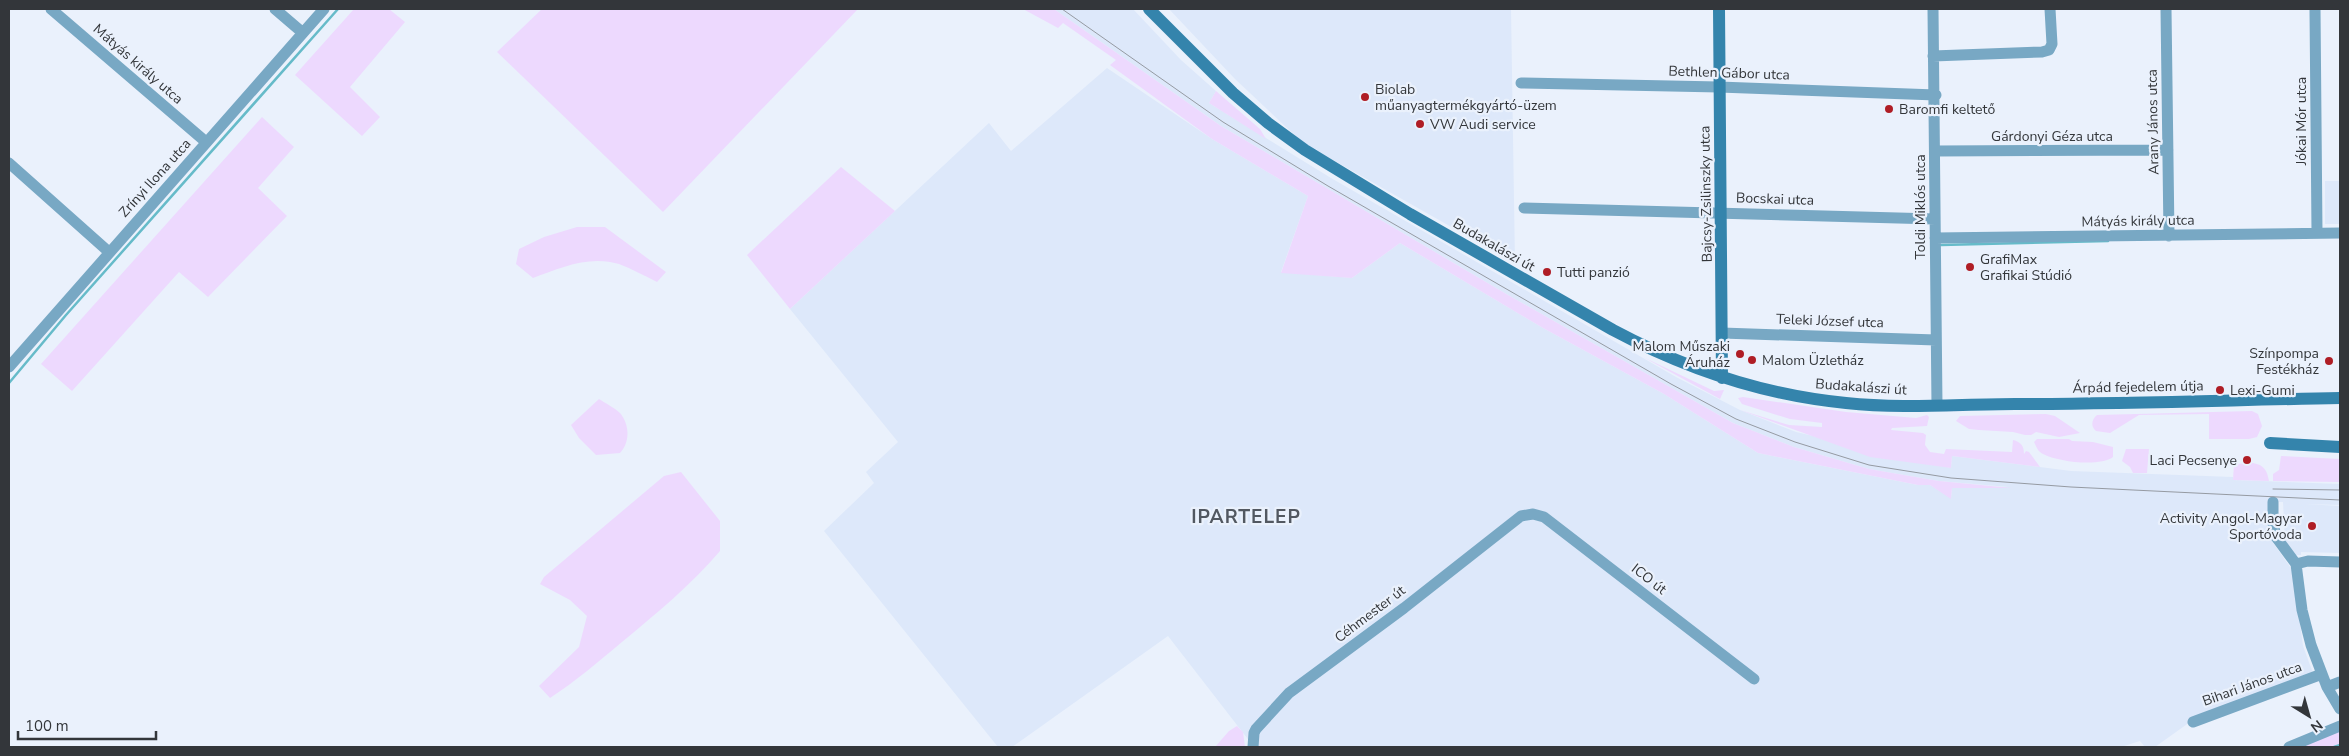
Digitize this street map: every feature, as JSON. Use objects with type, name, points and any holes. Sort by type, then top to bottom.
[{"type":"main road","name":"Budakalászi út","points":[[1149,9],[1252,111],[1319,160],[1613,330],[1680,363],[1722,378],[1776,392],[1829,401],[1892,405],[1937,405]]},
{"type":"main road","name":"Bajcsy-Zsilinszky utca","points":[[1719,9],[1722,378]]},
{"type":"main road","name":"Árpád fejedelem útja","points":[[1937,405],[2340,398]]},
{"type":"main road","points":[[2270,443],[2340,447]]},
{"type":"street","name":"Mátyás király utca","points":[[50,9],[206,142]]},
{"type":"street","points":[[276,9],[303,33]]},
{"type":"street","name":"Zrínyi Ilona utca","points":[[10,363],[324,9]]},
{"type":"street","name":"Toldi Miklós utca","points":[[1933,9],[1933,56],[1936,95],[1937,405]]},
{"type":"street","points":[[1933,56],[2042,52],[2048,50],[2052,44],[2050,9]]},
{"type":"street","name":"Arany János utca","points":[[2166,9],[2169,236]]},
{"type":"street","name":"Jókai Mór utca","points":[[2315,9],[2317,232]]},
{"type":"street","name":"Bethlen Gábor utca","points":[[1521,83],[1719,87],[1936,95]]},
{"type":"street","name":"Gárdonyi Géza utca","points":[[1936,151],[2168,150]]},
{"type":"street","points":[[9,163],[109,252]]},
{"type":"street","name":"Bocskai utca","points":[[1524,208],[1935,219]]},
{"type":"street","name":"Mátyás király utca","points":[[1935,238],[2340,233]]},
{"type":"street","name":"Teleki József utca","points":[[1722,333],[1936,340]]},
{"type":"street","name":"Bihari János utca","points":[[2273,502],[2273,523],[2276,537],[2296,564],[2302,610],[2311,645],[2327,687],[2340,709]]},
{"type":"street","name":"ICO út","points":[[1521,516],[1533,514],[1544,517],[1754,679]]},
{"type":"street","name":"Céhmester út","points":[[1254,747],[1254,733],[1256,729],[1289,693],[1404,608],[1521,516]]},
{"type":"street","points":[[2296,564],[2308,561],[2340,562]]},
{"type":"street","name":"Bihari János utca","points":[[2193,722],[2322,674]]},
{"type":"street","points":[[2327,687],[2340,682]]},
{"type":"street","points":[[2289,747],[2340,726]]},
{"type":"shaded area","points":[[354,9],[389,9],[405,22],[350,87],[380,117],[362,136],[295,75]]},
{"type":"shaded area","points":[[542,9],[858,9],[663,212],[497,52]]},
{"type":"shaded area","points":[[1023,9],[1054,9],[1221,126],[1508,295],[1733,423],[1794,447],[1869,469],[1939,481],[2012,488],[1952,488],[1951,499],[1930,485],[1918,485],[1758,453],[1664,394],[1543,328],[1400,243],[1352,278],[1281,273],[1308,196],[1212,139],[1110,65],[1116,60],[1063,23],[1058,28]]},
{"type":"shaded area","points":[[1054,9],[1133,9],[1181,60],[1216,91],[1209,103],[1331,178],[1676,377],[1740,410],[1796,432],[1951,468],[1952,456],[2071,471],[2233,477],[2233,480],[2340,484],[2340,505],[2305,504],[2340,506],[2340,553],[2301,552],[2301,555],[2292,555],[2285,542],[2283,502],[2268,502],[2269,537],[2293,571],[2303,646],[2313,673],[2197,717],[2155,747],[2145,747],[2140,741],[2121,747],[1254,747],[1168,636],[1012,747],[998,747],[824,531],[874,483],[866,472],[898,442],[790,309],[989,123],[1011,151],[1107,68],[1212,139],[1308,196],[1281,272],[1352,278],[1400,243],[1543,328],[1664,394],[1758,453],[1918,485],[1930,485],[1951,498],[1952,488],[2008,487],[1939,481],[1869,469],[1794,447],[1733,423],[1508,295],[1221,126]]},
{"type":"shaded area","points":[[1169,9],[1511,9],[1515,263],[1303,143],[1235,79]]},
{"type":"shaded area","points":[[1216,91],[1260,129],[1266,139],[1209,103]]},
{"type":"shaded area","points":[[262,117],[294,147],[258,188],[287,216],[208,297],[179,272],[72,391],[41,364]]},
{"type":"shaded area","points":[[841,167],[895,211],[790,309],[747,255]]},
{"type":"shaded area","points":[[2325,181],[2340,181],[2340,224],[2325,224]]},
{"type":"shaded area","points":[[577,227],[605,227],[666,272],[657,282],[619,264],[597,261],[575,264],[533,278],[516,264],[519,249],[544,237]]},
{"type":"shaded area","points":[[1643,357],[1714,391],[1724,390],[1720,399]]},
{"type":"shaded area","points":[[1743,397],[1846,412],[1916,418],[1927,415],[1929,417],[1927,426],[1892,428],[1891,430],[1923,433],[1926,435],[1925,445],[1930,452],[1944,454],[1946,449],[2012,452],[2013,440],[2022,445],[2024,454],[2026,451],[2029,452],[2040,467],[1952,456],[1951,468],[1870,457],[1740,410],[1789,425],[1822,427],[1822,423],[1790,419],[1742,404],[1738,398]]},
{"type":"shaded area","points":[[599,399],[618,411],[626,423],[628,433],[626,444],[620,453],[596,455],[579,438],[571,425]]},
{"type":"shaded area","points":[[2252,411],[2258,414],[2262,426],[2257,437],[2249,439],[2209,439],[2209,414],[2139,415],[2110,433],[2096,431],[2092,425],[2097,415]]},
{"type":"shaded area","points":[[2046,414],[2055,416],[2080,433],[2059,437],[2036,432],[2031,435],[2025,435],[2013,432],[1969,429],[1956,421],[1960,416]]},
{"type":"shaded area","points":[[2037,439],[2069,439],[2072,441],[2093,442],[2113,447],[2113,457],[2089,463],[2058,459],[2040,452],[2034,442]]},
{"type":"shaded area","points":[[2126,449],[2149,449],[2147,473],[2133,473],[2130,467],[2122,461]]},
{"type":"shaded area","points":[[2281,456],[2340,459],[2340,482],[2273,481],[2273,474],[2279,470]]},
{"type":"shaded area","points":[[2253,463],[2260,465],[2264,469],[2269,481],[2233,480],[2234,464]]},
{"type":"shaded area","points":[[681,472],[720,521],[720,551],[661,609],[587,671],[550,698],[539,686],[579,647],[587,616],[570,600],[540,584],[544,577],[664,476]]},
{"type":"shaded area","points":[[1237,726],[1243,732],[1245,747],[1215,747],[1229,731]]},
{"type":"shaded area","points":[[2340,728],[2340,747],[2294,747]]},
{"type":"waterway","points":[[9,383],[66,315],[338,9]]},
{"type":"waterway","points":[[1941,245],[2108,241]]},
{"type":"waterway","points":[[2334,747],[2340,745]]},
{"type":"tram line","points":[[1062,9],[1223,122],[1328,186],[1671,384],[1736,419],[1795,442],[1869,465],[1951,478],[2071,487],[2340,500]]},
{"type":"tram line","points":[[2273,489],[2340,490]]},
{"type":"place","name":"Biolab műanyagtermékgyártó-üzem","points":[[1365,97]]},
{"type":"place","name":"Baromfi keltető","points":[[1889,109]]},
{"type":"place","name":"VW Audi service","points":[[1420,124]]},
{"type":"place","name":"GrafiMax Grafikai Stúdió","points":[[1970,267]]},
{"type":"place","name":"Tutti panzió","points":[[1547,272]]},
{"type":"place","name":"Malom Műszaki Áruház","points":[[1740,354]]},
{"type":"place","name":"Malom Üzletház","points":[[1752,360]]},
{"type":"place","name":"Színpompa Festékház","points":[[2329,361]]},
{"type":"place","name":"Lexi-Gumi","points":[[2220,390]]},
{"type":"place","name":"Laci Pecsenye","points":[[2247,460]]},
{"type":"place","name":"Activity Angol-Magyar Sportóvoda","points":[[2312,526]]},
{"type":"district","name":"IPARTELEP","points":[[1246,517]]}]
